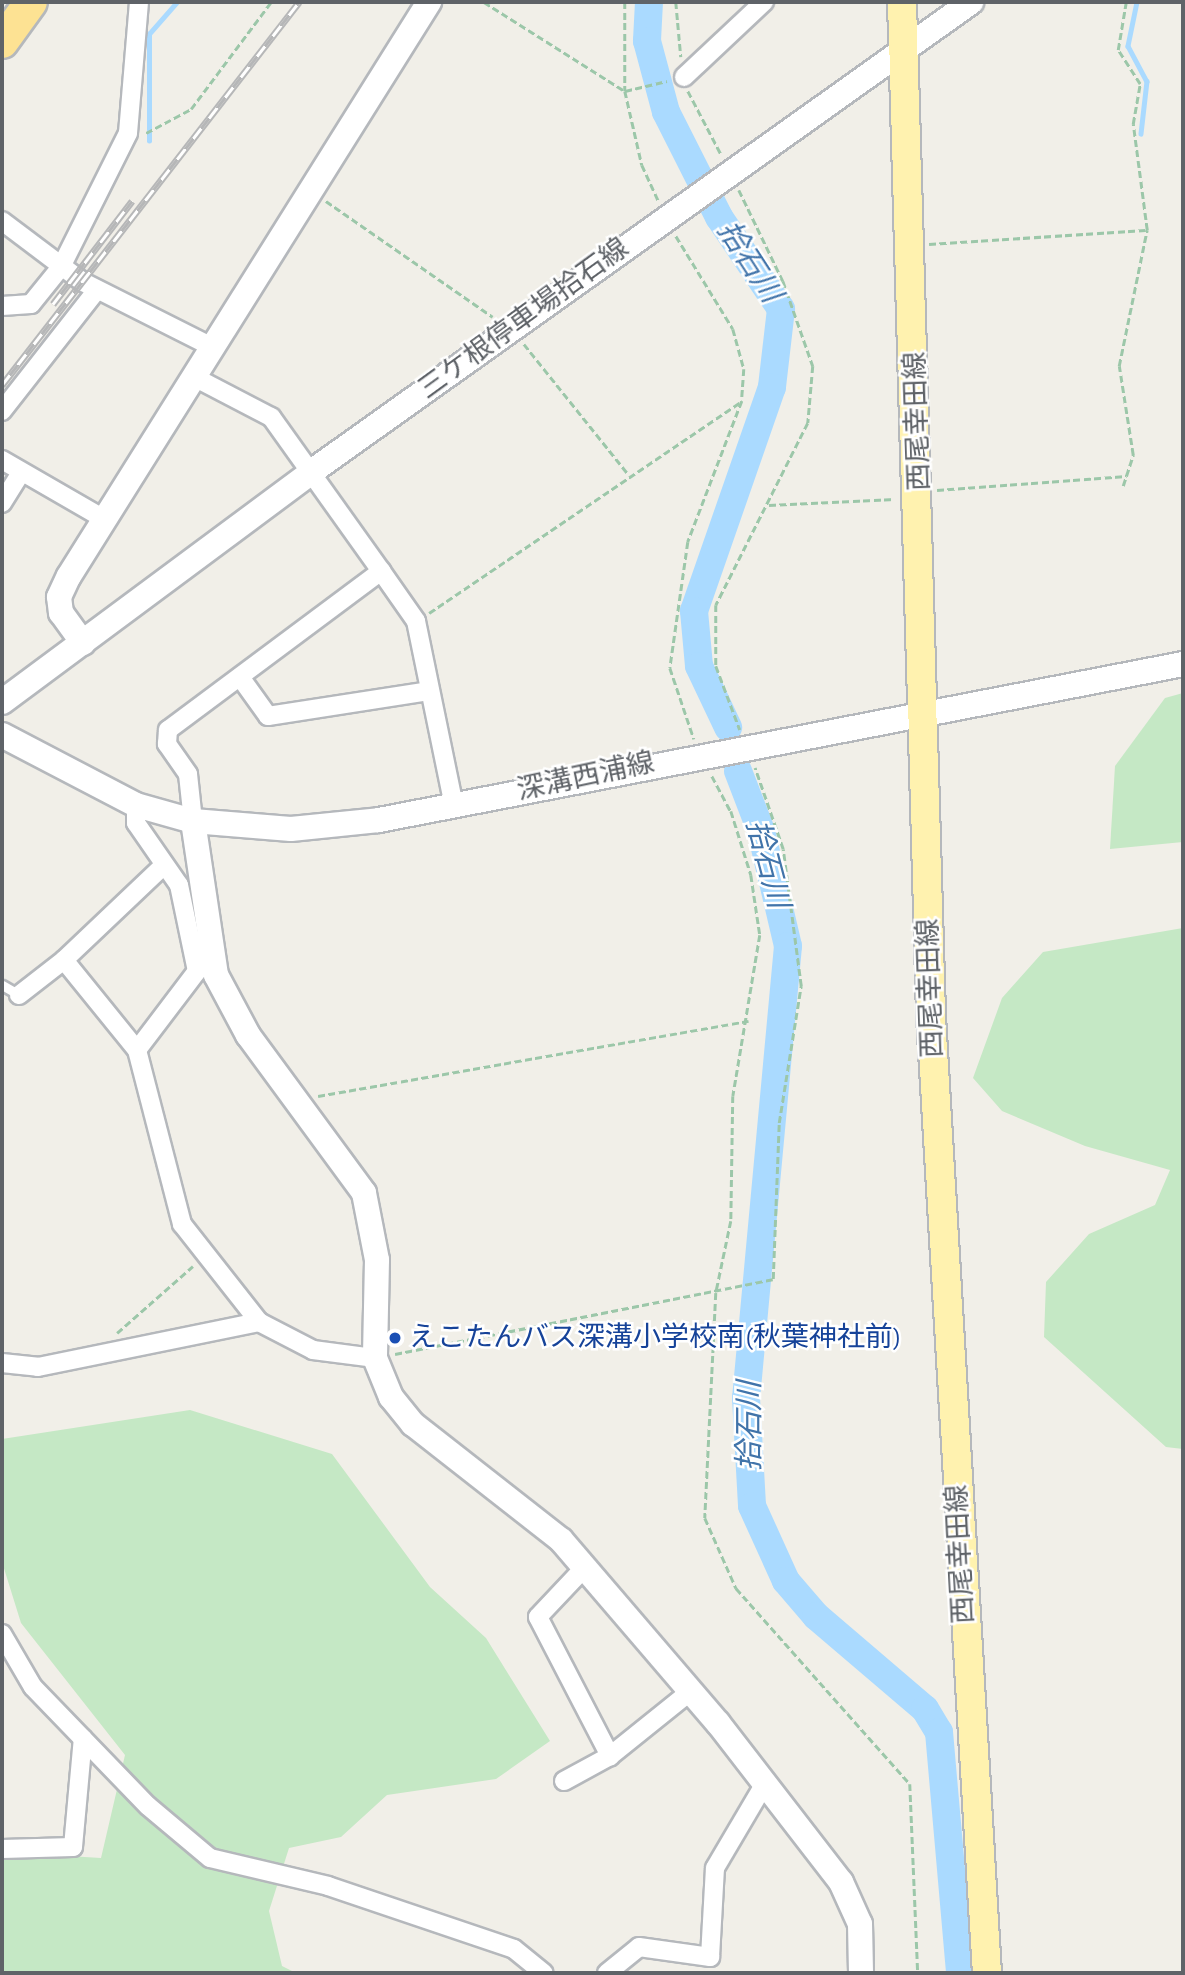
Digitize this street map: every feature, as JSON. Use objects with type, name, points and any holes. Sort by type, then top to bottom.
[{"type":"highway","points":[[2,8],[6,2]]},
{"type":"highway","points":[[2,42],[31,2]]},
{"type":"main road","points":[[83,643],[61,612],[59,597],[429,2]]},
{"type":"main road","name":"西尾幸田線","points":[[902,2],[906,47],[927,711],[930,1017],[987,1973]]},
{"type":"main road","name":"三ケ根停車場拾石線","points":[[2,702],[314,470],[513,330],[667,215],[971,2]]},
{"type":"main road","name":"深溝西浦線","points":[[2,735],[136,805],[193,821],[291,828],[454,806],[699,753],[747,751],[927,711],[1183,664]]},
{"type":"main road","points":[[193,821],[206,973],[293,1100],[364,1193],[377,1260],[375,1358],[391,1397],[413,1424],[586,1566],[692,1690],[841,1882],[860,1924],[861,1973]]},
{"type":"street","points":[[2,306],[31,304],[61,267],[128,133],[139,2]]},
{"type":"street","points":[[684,76],[764,2]]},
{"type":"street","points":[[2,221],[61,267],[97,290],[212,347]]},
{"type":"street","points":[[2,411],[97,290]]},
{"type":"street","points":[[194,376],[271,417],[314,470],[416,621],[454,806]]},
{"type":"street","points":[[2,460],[106,520]]},
{"type":"street","points":[[2,503],[21,472]]},
{"type":"street","points":[[193,821],[188,774],[167,744],[168,730],[381,571]]},
{"type":"street","points":[[240,677],[268,716],[430,691]]},
{"type":"street","points":[[136,805],[136,823],[179,885],[206,973],[137,1050]]},
{"type":"street","points":[[19,995],[64,960],[164,865]]},
{"type":"street","points":[[64,960],[137,1050],[182,1224],[204,1256],[259,1322],[313,1350],[375,1358]]},
{"type":"street","points":[[2,1363],[38,1367],[259,1322]]},
{"type":"street","points":[[586,1566],[538,1616],[610,1756]]},
{"type":"street","points":[[2,1634],[33,1687],[210,1858],[328,1886],[514,1949],[544,1973]]},
{"type":"street","points":[[564,1781],[610,1756],[692,1690]]},
{"type":"street","points":[[2,1849],[73,1847],[83,1738]]},
{"type":"street","points":[[607,1973],[639,1947],[710,1958],[715,1868],[765,1783]]},
{"type":"lane","points":[[2,985],[19,995]]},
{"type":"path","points":[[128,133],[146,134],[191,109],[271,2]]},
{"type":"path","points":[[484,2],[625,91],[684,76]]},
{"type":"path","points":[[625,2],[625,91],[642,165],[667,215],[733,329],[744,369],[742,401],[688,542],[670,668],[699,753],[731,811],[751,875],[760,935],[749,1021],[733,1096],[731,1221],[716,1293],[705,1518],[736,1588],[910,1784],[918,1973]]},
{"type":"path","points":[[1123,485],[1133,455],[1119,366],[1147,230],[1133,124],[1140,83],[1118,50],[1126,2]]},
{"type":"path","points":[[375,1358],[716,1293],[773,1279],[779,1123],[801,986],[783,849],[716,666],[716,604],[769,505],[808,423],[813,366],[783,281],[724,177]]},
{"type":"path","points":[[312,191],[513,330],[629,475]]},
{"type":"path","points":[[912,246],[1147,230]]},
{"type":"path","points":[[416,621],[742,401]]},
{"type":"path","points":[[769,505],[920,495],[1126,476]]},
{"type":"path","points":[[293,1100],[749,1021]]},
{"type":"path","points":[[87,1359],[204,1256]]},
{"type":"green space","points":[[1183,693],[1183,842],[1110,849],[1115,766],[1165,698]]},
{"type":"green space","points":[[1183,928],[1183,1449],[1166,1447],[1044,1337],[1046,1282],[1089,1234],[1155,1205],[1170,1170],[1085,1146],[1002,1111],[973,1078],[1002,998],[1043,952]]},
{"type":"green space","points":[[190,1410],[332,1454],[430,1587],[486,1638],[550,1741],[496,1779],[387,1795],[341,1837],[289,1848],[269,1911],[282,1966],[296,1973],[2,1973],[2,1852],[101,1858],[125,1755],[21,1623],[2,1562],[2,1439]]},
{"type":"waterway","points":[[149,141],[149,34],[177,2]]},
{"type":"waterway","name":"拾石川","points":[[649,2],[647,41],[666,112],[719,217],[781,309],[772,387],[694,611],[699,666],[728,727]]},
{"type":"waterway","points":[[1137,2],[1128,46],[1147,81],[1141,134]]},
{"type":"waterway","name":"拾石川","points":[[738,771],[761,831],[788,946],[746,1398],[752,1506],[786,1581],[816,1616],[925,1709],[939,1732],[960,1973]]},
{"type":"railway","points":[[2,385],[299,2]]},
{"type":"railway","points":[[53,304],[132,201]]},
{"type":"place","name":"えこたんバス深溝小学校南(秋葉神社前)","points":[[395,1338]]}]
